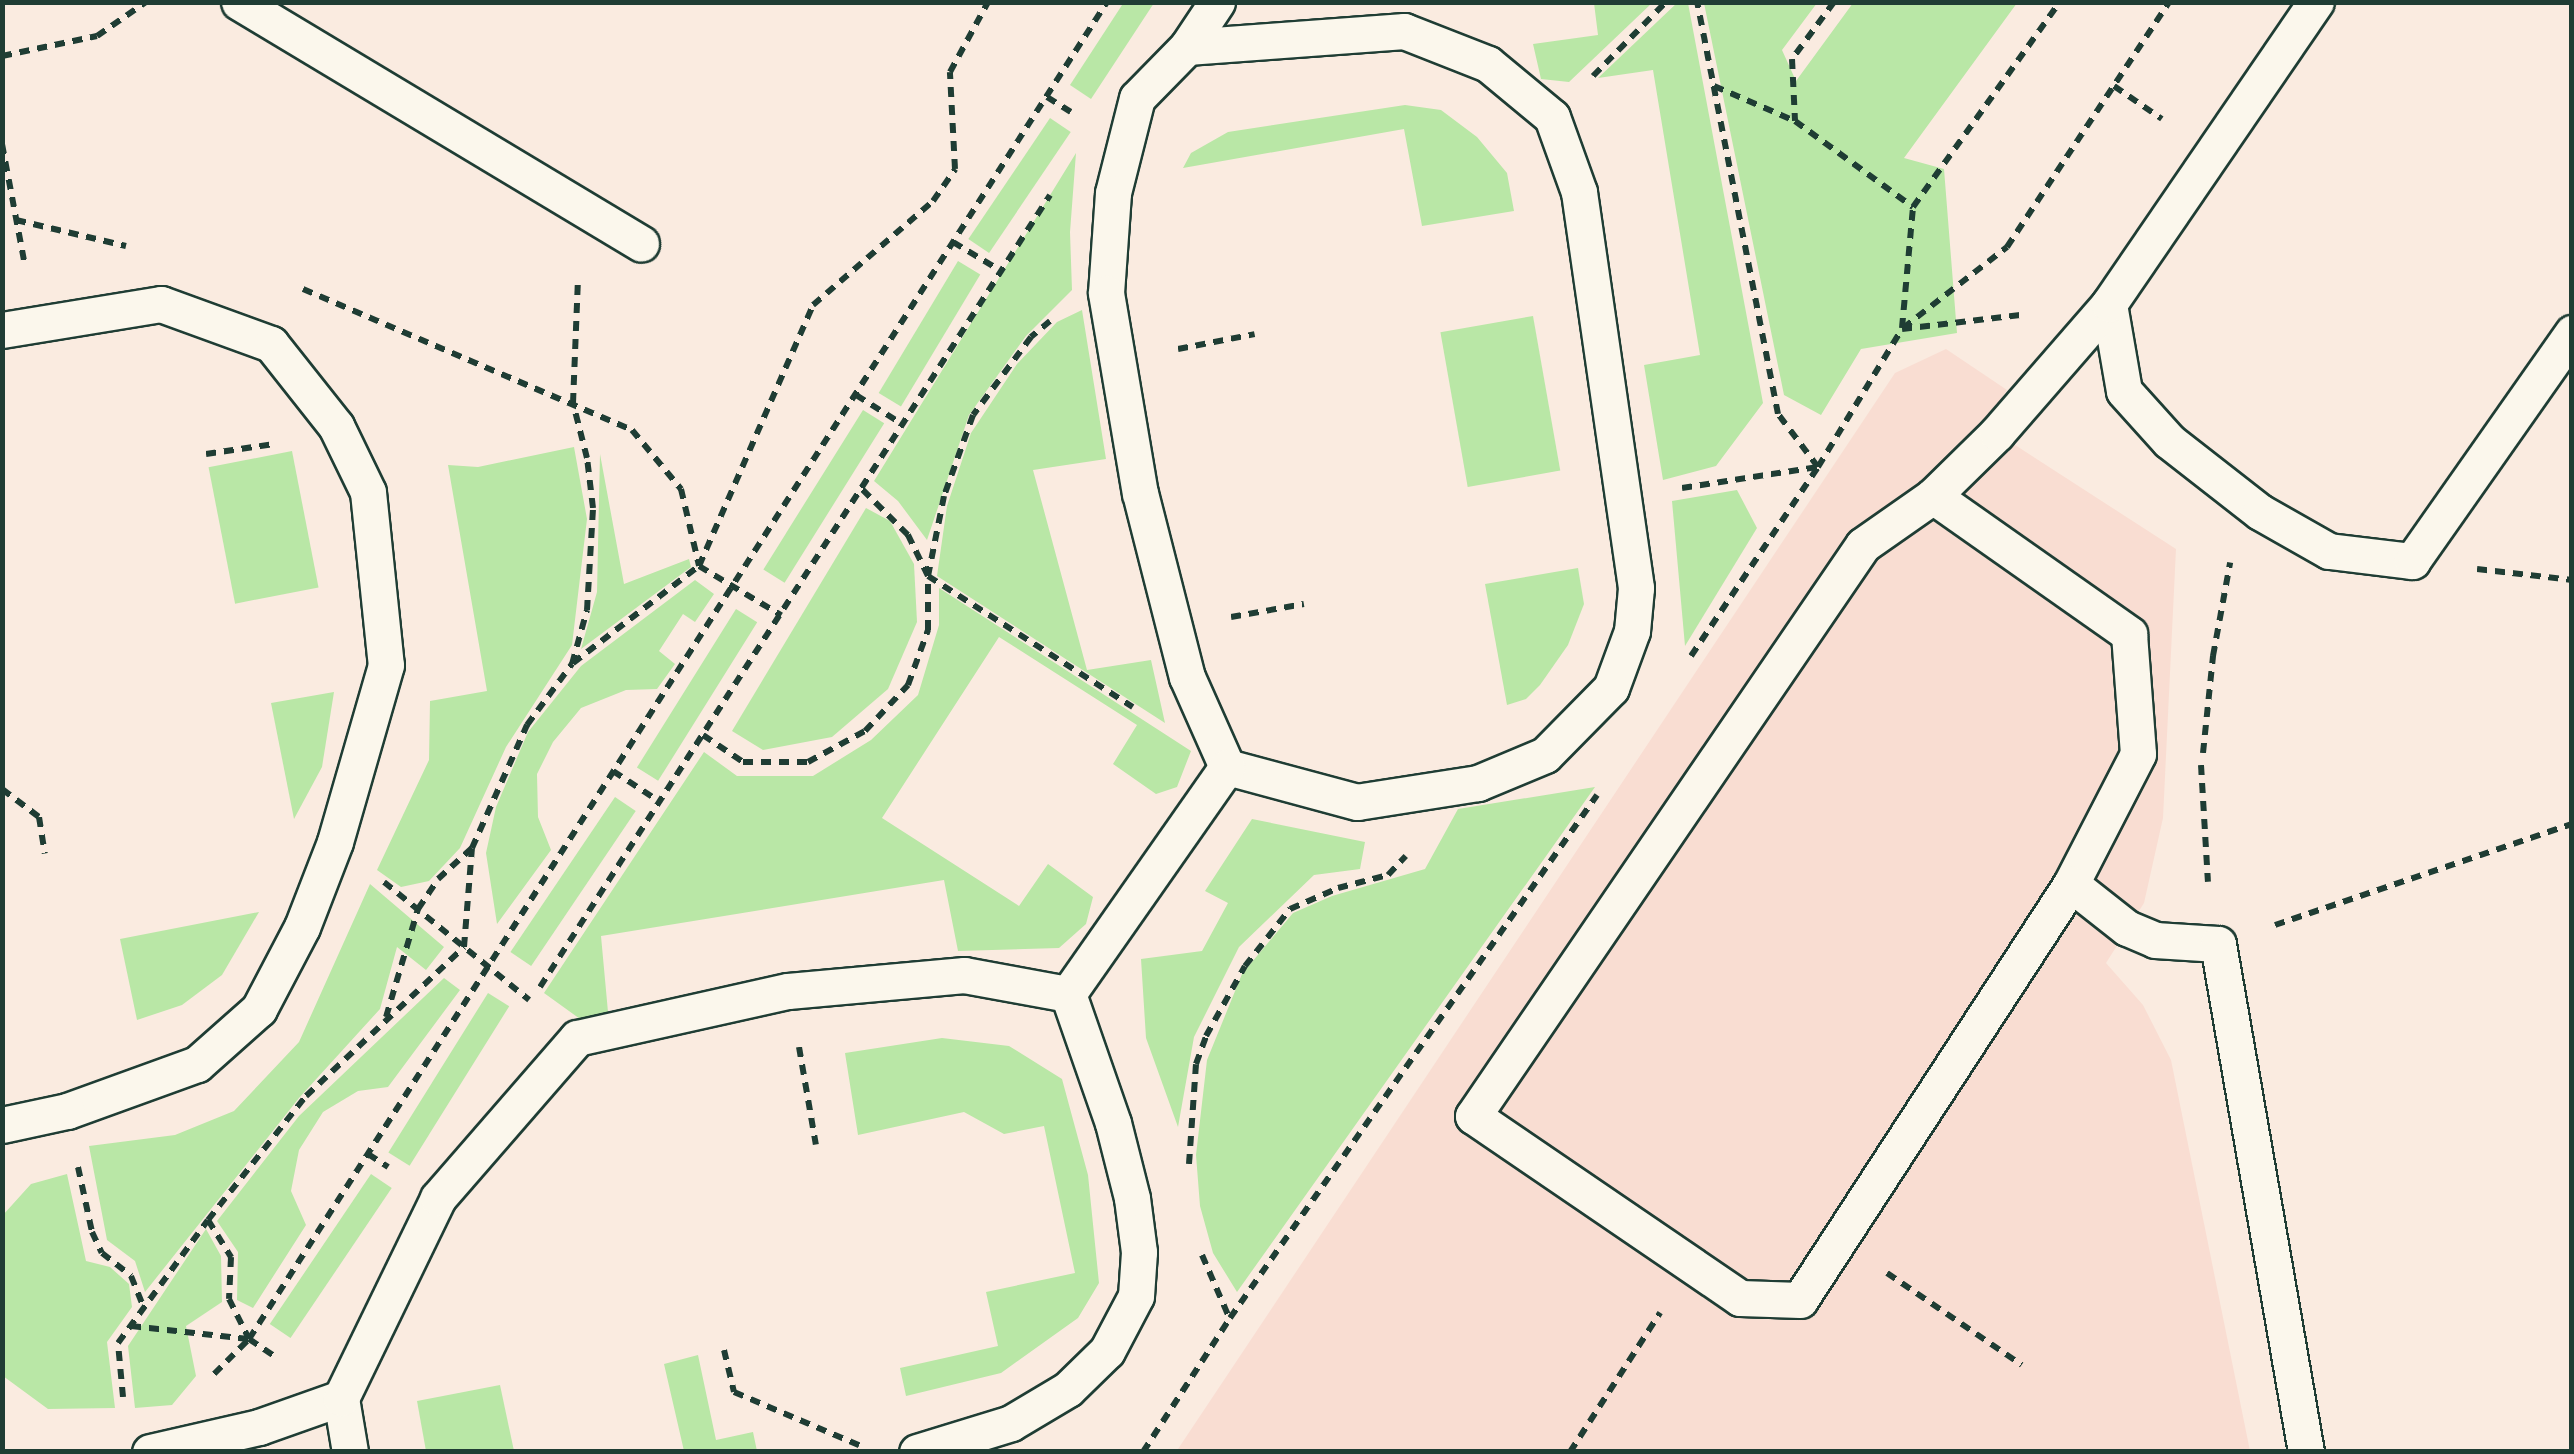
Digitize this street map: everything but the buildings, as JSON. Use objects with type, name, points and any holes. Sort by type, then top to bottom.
[{"type":"lane","points":[[239,2],[641,244]]},
{"type":"lane","points":[[1216,2],[1187,47],[1137,98],[1112,194],[1106,293],[1140,493],[1187,677],[1227,767]]},
{"type":"lane","points":[[1933,496],[2129,634],[2138,754],[2071,884],[1800,1300],[1740,1298],[1473,1116],[1863,545],[1933,496],[1997,432],[2109,304],[2316,2]]},
{"type":"lane","points":[[1187,47],[1404,31],[1488,64],[1552,117],[1579,192],[1636,588],[1632,631],[1610,688],[1545,755],[1478,783],[1357,802],[1227,767]]},
{"type":"lane","points":[[2,330],[161,304],[271,344],[336,426],[368,492],[386,665],[335,842],[302,927],[258,1009],[198,1064],[67,1111],[2,1125]]},
{"type":"lane","points":[[2109,304],[2124,391],[2169,440],[2260,512],[2329,551],[2412,562],[2572,333]]},
{"type":"lane","points":[[1068,994],[1227,767]]},
{"type":"lane","points":[[2071,884],[2127,928],[2155,940],[2218,944],[2306,1452]]},
{"type":"lane","points":[[350,1452],[341,1398],[438,1198],[577,1038],[788,992],[964,975],[1068,994]]},
{"type":"lane","points":[[916,1452],[1010,1423],[1068,1389],[1107,1352],[1136,1296],[1139,1252],[1132,1198],[1113,1123],[1068,994]]},
{"type":"lane","points":[[150,1452],[259,1427],[341,1398]]},
{"type":"path","points":[[2,56],[97,36],[146,2]]},
{"type":"path","points":[[125,1416],[118,1344],[144,1306],[306,1096],[464,947],[472,848],[527,726],[572,664],[699,566],[813,305],[933,202],[954,169],[950,72],[988,2]]},
{"type":"path","points":[[210,1377],[249,1339],[1107,2]]},
{"type":"path","points":[[1552,117],[1666,2]]},
{"type":"path","points":[[1698,2],[1778,414],[1818,468]]},
{"type":"path","points":[[1795,121],[1792,59],[1834,2]]},
{"type":"path","points":[[1902,329],[1913,207],[2060,2]]},
{"type":"path","points":[[1686,662],[1818,468],[1902,329],[2006,247],[2169,2]]},
{"type":"path","points":[[1714,86],[1795,121],[1913,207]]},
{"type":"path","points":[[2114,86],[2158,117]]},
{"type":"path","points":[[2,144],[37,324]]},
{"type":"path","points":[[520,1018],[1052,191]]},
{"type":"path","points":[[572,664],[587,610],[592,560],[587,458],[573,403],[580,207]]},
{"type":"path","points":[[953,242],[1001,271]]},
{"type":"path","points":[[292,285],[632,430],[681,489],[699,566]]},
{"type":"path","points":[[703,735],[743,762],[808,762],[865,731],[908,685],[928,630],[928,576],[944,496],[974,415],[1031,337],[1082,294],[1106,293]]},
{"type":"path","points":[[1902,329],[2109,304]]},
{"type":"path","points":[[1117,360],[1255,334]]},
{"type":"path","points":[[856,395],[902,424]]},
{"type":"path","points":[[1623,497],[1818,468]]},
{"type":"path","points":[[862,489],[908,535],[928,576],[1145,715]]},
{"type":"path","points":[[2260,512],[2227,568],[2201,771],[2203,848],[2218,944],[2572,824]]},
{"type":"path","points":[[2412,562],[2572,580]]},
{"type":"path","points":[[699,566],[734,583],[781,615]]},
{"type":"path","points":[[613,771],[660,802]]},
{"type":"path","points":[[2,789],[39,817],[46,854]]},
{"type":"path","points":[[1188,1180],[1196,1064],[1206,1036],[1245,966],[1290,910],[1338,888],[1388,874],[1417,844],[1420,792]]},
{"type":"path","points":[[1143,1452],[1230,1318],[1599,792]]},
{"type":"path","points":[[335,842],[531,1001]]},
{"type":"path","points":[[386,1018],[418,910],[438,878],[472,848]]},
{"type":"path","points":[[788,992],[816,1144]]},
{"type":"path","points":[[67,1111],[92,1232],[102,1254],[131,1276],[144,1306]]},
{"type":"path","points":[[208,1220],[231,1258],[229,1299],[249,1339]]},
{"type":"path","points":[[1841,1241],[2022,1365]]},
{"type":"path","points":[[1199,1248],[1230,1318]]},
{"type":"path","points":[[1570,1452],[1691,1266]]},
{"type":"path","points":[[130,1326],[249,1339],[341,1398]]},
{"type":"path","points":[[724,1350],[734,1392],[874,1452]]},
{"type":"shaded area","points":[[1946,349],[2007,390],[1984,425],[2176,549],[2163,818],[2144,903],[2106,963],[2143,1005],[2171,1060],[2250,1451],[1176,1452],[1895,373]]},
{"type":"green space","points":[[1124,2],[1154,3],[1091,99],[1070,85]]},
{"type":"green space","points":[[1678,2],[1688,3],[1763,403],[1716,466],[1663,480],[1644,365],[1700,355],[1653,70],[1598,78]]},
{"type":"green space","points":[[1594,3],[1652,3],[1569,82],[1541,79],[1533,44],[1598,35]]},
{"type":"green space","points":[[1704,3],[1817,3],[1782,50],[1796,81],[1853,3],[2017,3],[1904,158],[1944,169],[1957,333],[1861,349],[1821,415],[1784,395]]},
{"type":"green space","points":[[1405,105],[1441,110],[1477,137],[1507,173],[1514,211],[1422,226],[1404,129],[1183,168],[1191,153],[1228,132]]},
{"type":"green space","points":[[1050,118],[1071,132],[989,253],[968,239]]},
{"type":"green space","points":[[1076,153],[1070,232],[1072,290],[1026,336],[969,415],[927,540],[898,501],[874,481]]},
{"type":"green space","points":[[958,261],[980,274],[901,406],[879,393]]},
{"type":"green space","points":[[1082,310],[1106,459],[1033,470],[1087,670],[1151,660],[1165,723],[937,576],[947,506],[971,433],[1017,364],[1057,322]]},
{"type":"green space","points":[[1533,316],[1560,471],[1468,487],[1440,332]]},
{"type":"green space","points":[[863,410],[884,423],[785,583],[763,569]]},
{"type":"green space","points":[[574,447],[587,519],[572,645],[506,747],[460,848],[429,881],[401,887],[377,870],[429,760],[430,701],[487,691],[448,465],[478,467]]},
{"type":"green space","points":[[292,451],[319,587],[235,604],[209,467]]},
{"type":"green space","points":[[600,454],[624,584],[689,559],[691,567],[581,649],[597,592]]},
{"type":"green space","points":[[1737,490],[1757,528],[1685,646],[1672,501]]},
{"type":"green space","points":[[866,508],[890,521],[914,564],[917,622],[888,689],[832,737],[763,750],[732,731]]},
{"type":"green space","points":[[1578,568],[1584,604],[1568,645],[1526,699],[1507,705],[1485,584]]},
{"type":"green space","points":[[695,580],[714,594],[695,622],[683,614],[659,651],[675,664],[657,689],[626,690],[581,708],[553,742],[537,774],[538,817],[551,850],[497,924],[486,853],[496,807],[528,732],[581,666]]},
{"type":"green space","points":[[939,588],[1191,751],[1177,787],[1156,794],[1113,764],[1137,725],[999,637],[882,818],[1019,906],[1048,864],[1093,897],[1086,924],[1059,948],[958,951],[944,880],[601,936],[608,1012],[587,1024],[544,993],[704,752],[737,776],[813,776],[871,740],[918,695],[939,625]]},
{"type":"green space","points":[[736,609],[757,622],[658,781],[637,768]]},
{"type":"green space","points":[[334,692],[322,767],[294,819],[271,703]]},
{"type":"green space","points":[[1595,787],[1237,1292],[1213,1253],[1200,1206],[1196,1155],[1207,1060],[1242,974],[1293,913],[1332,896],[1425,869],[1458,809]]},
{"type":"green space","points":[[615,797],[636,811],[531,966],[510,952]]},
{"type":"green space","points":[[1252,819],[1365,842],[1360,869],[1314,875],[1239,947],[1194,1037],[1178,1127],[1146,1038],[1141,959],[1202,951],[1228,903],[1205,891]]},
{"type":"green space","points":[[370,884],[444,947],[426,970],[397,947],[380,1009],[299,1098],[145,1292],[135,1261],[107,1240],[89,1146],[175,1135],[234,1111],[299,1042]]},
{"type":"green space","points":[[259,912],[222,975],[182,1005],[137,1020],[120,939]]},
{"type":"green space","points":[[444,978],[460,990],[388,1087],[358,1091],[323,1112],[299,1150],[291,1191],[306,1225],[253,1308],[237,1300],[238,1252],[217,1221],[299,1116]]},
{"type":"green space","points":[[488,993],[509,1006],[410,1166],[388,1152]]},
{"type":"green space","points":[[942,1038],[1009,1046],[1062,1079],[1088,1175],[1099,1283],[1078,1318],[1001,1373],[906,1396],[900,1368],[998,1346],[986,1292],[1075,1273],[1044,1126],[1004,1134],[964,1112],[858,1135],[845,1053]]},
{"type":"green space","points":[[67,1174],[86,1261],[110,1267],[129,1284],[132,1307],[107,1342],[115,1408],[48,1409],[3,1376],[3,1215],[31,1184]]},
{"type":"green space","points":[[371,1174],[392,1188],[291,1338],[270,1324]]},
{"type":"green space","points":[[206,1229],[221,1256],[222,1302],[186,1326],[196,1376],[172,1405],[135,1408],[128,1346]]},
{"type":"green space","points":[[698,1355],[716,1440],[753,1432],[757,1451],[684,1451],[664,1364]]},
{"type":"green space","points":[[500,1385],[514,1451],[426,1451],[417,1401]]}]
